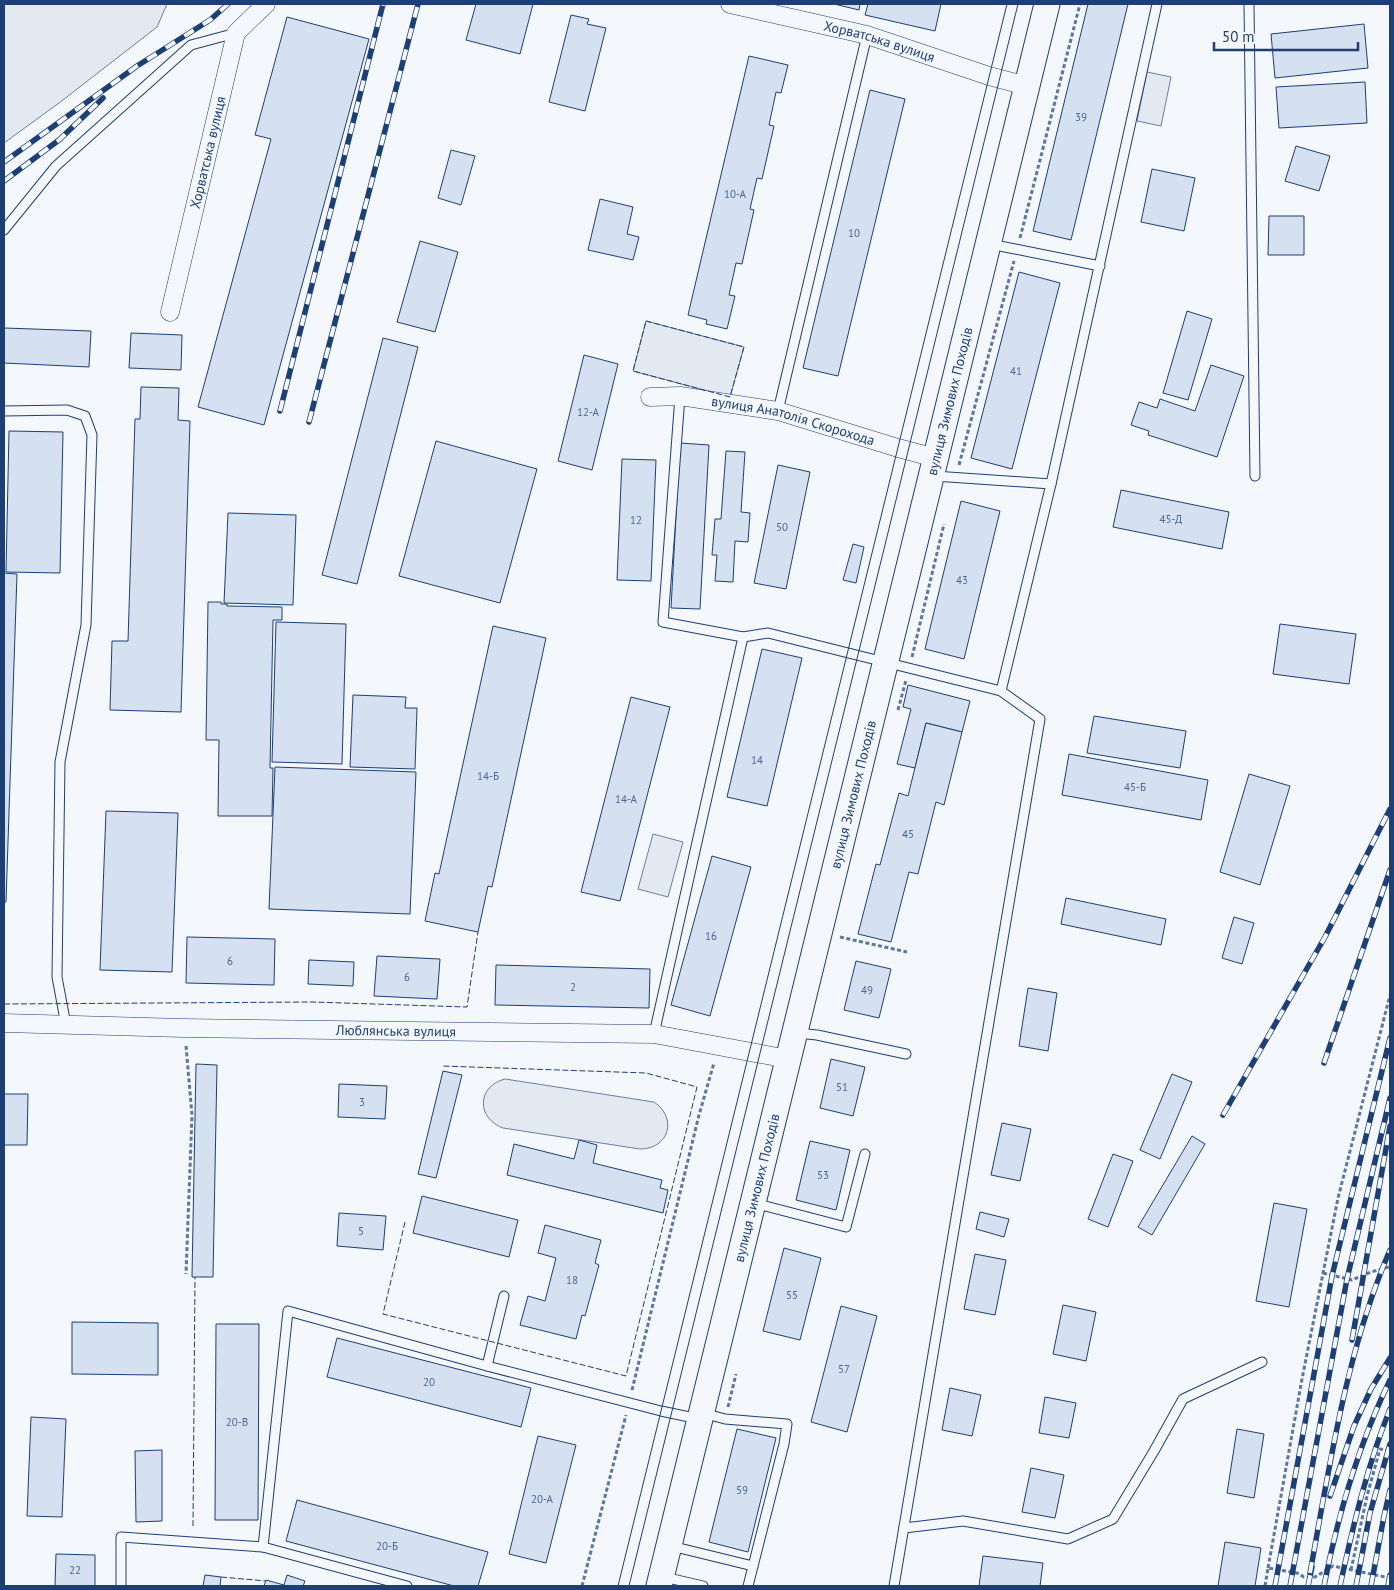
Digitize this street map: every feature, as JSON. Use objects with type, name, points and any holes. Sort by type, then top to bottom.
[{"type":"main road","name":"вулиця Зимових Походів","points":[[660,1581],[885,662],[941,470],[989,244],[1047,4]]},
{"type":"street","points":[[236,33],[266,4]]},
{"type":"street","name":"Хорватська вулиця","points":[[730,4],[867,35],[989,76],[1027,86]]},
{"type":"street","name":"Хорватська вулиця","points":[[170,312],[236,33]]},
{"type":"street","name":"вулиця Анатолія Скорохода","points":[[650,397],[680,396],[778,411],[898,448],[941,470]]},
{"type":"street","name":"Люблянська вулиця","points":[[4,1023],[184,1028],[654,1034],[788,1059]]},
{"type":"lane","points":[[1001,691],[1051,484],[1157,4]]},
{"type":"lane","points":[[1249,4],[1255,476]]},
{"type":"lane","points":[[4,230],[56,166],[191,45],[236,33]]},
{"type":"lane","points":[[778,411],[867,35]]},
{"type":"lane","points":[[989,244],[1100,266]]},
{"type":"lane","points":[[680,396],[663,622],[744,637],[768,633],[1001,691],[1040,719],[894,1586]]},
{"type":"lane","points":[[4,411],[66,410],[85,416],[92,435],[86,625],[60,762],[58,978],[66,1025]]},
{"type":"lane","points":[[941,470],[1051,484]]},
{"type":"lane","points":[[654,1034],[744,637]]},
{"type":"lane","points":[[794,1033],[816,1035],[906,1054]]},
{"type":"lane","points":[[752,1203],[846,1227],[865,1154]]},
{"type":"lane","points":[[487,1366],[504,1296]]},
{"type":"lane","points":[[263,1546],[288,1311],[629,1403],[699,1416],[787,1424],[784,1444],[748,1586]]},
{"type":"lane","points":[[904,1528],[963,1521],[1068,1539],[1113,1520],[1183,1399],[1262,1362]]},
{"type":"lane","points":[[120,1586],[121,1537],[263,1546],[407,1586]]},
{"type":"lane","points":[[668,1546],[753,1566]]},
{"type":"lane","points":[[660,1581],[703,1586]]},
{"type":"path","points":[[941,470],[1017,250],[1080,4]]},
{"type":"path","points":[[897,716],[944,523]]},
{"type":"path","points":[[838,946],[842,928]]},
{"type":"path","points":[[840,937],[907,952]]},
{"type":"path","points":[[1265,1586],[1338,1198],[1390,995]]},
{"type":"path","points":[[184,1028],[192,1115],[186,1274]]},
{"type":"path","points":[[582,1586],[699,1115],[719,1046]]},
{"type":"path","points":[[1323,1273],[1352,1280],[1390,1265]]},
{"type":"path","points":[[725,1419],[736,1371]]},
{"type":"path","points":[[1350,1570],[1380,1449],[1390,1451]]},
{"type":"path","points":[[1268,1568],[1297,1572],[1304,1577],[1315,1577],[1333,1566],[1390,1578]]},
{"type":"shaded area","points":[[4,4],[167,4],[157,27],[4,143]]},
{"type":"shaded area","points":[[1147,72],[1171,77],[1161,126],[1137,121]]},
{"type":"shaded area","points":[[646,321],[744,347],[730,397],[633,371]]},
{"type":"shaded area","points":[[653,834],[683,842],[668,897],[638,889]]},
{"type":"shaded area","points":[[505,1079],[654,1102],[666,1116],[667,1132],[658,1144],[650,1148],[640,1149],[503,1128],[488,1117],[484,1110],[483,1102],[489,1088]]},
{"type":"building","points":[[476,4],[533,4],[520,54],[466,40]]},
{"type":"building","points":[[834,4],[860,4],[859,10]]},
{"type":"building","points":[[868,4],[941,4],[935,31],[865,15]]},
{"type":"building","points":[[1088,4],[1128,4],[1071,240],[1033,231]]},
{"type":"building","points":[[571,15],[589,19],[587,24],[606,28],[585,111],[549,102]]},
{"type":"building","points":[[287,17],[369,39],[264,425],[198,407],[271,139],[255,135]]},
{"type":"building","points":[[1364,24],[1368,68],[1275,78],[1271,34]]},
{"type":"building","points":[[749,56],[788,65],[781,93],[776,92],[769,125],[774,126],[762,179],[757,178],[750,209],[754,210],[742,264],[736,263],[729,295],[735,296],[727,329],[706,324],[707,320],[688,315]]},
{"type":"building","points":[[1365,82],[1367,123],[1279,128],[1276,87]]},
{"type":"building","points":[[870,90],[905,99],[838,376],[803,368]]},
{"type":"building","points":[[1296,146],[1330,156],[1319,191],[1285,181]]},
{"type":"building","points":[[451,150],[475,156],[461,205],[438,198]]},
{"type":"building","points":[[1152,169],[1195,178],[1184,231],[1141,222]]},
{"type":"building","points":[[600,199],[633,207],[627,234],[639,237],[633,260],[588,250]]},
{"type":"building","points":[[1269,216],[1304,216],[1304,255],[1268,255]]},
{"type":"building","points":[[420,241],[458,252],[435,332],[397,322]]},
{"type":"building","points":[[1019,272],[1060,283],[1012,469],[971,458]]},
{"type":"building","points":[[1187,311],[1212,319],[1188,400],[1163,393]]},
{"type":"building","points":[[4,328],[91,331],[89,367],[4,363]]},
{"type":"building","points":[[131,333],[182,335],[181,370],[129,368]]},
{"type":"building","points":[[383,338],[418,347],[357,584],[322,575]]},
{"type":"building","points":[[584,355],[618,364],[592,470],[558,461]]},
{"type":"building","points":[[1211,365],[1244,376],[1217,457],[1148,435],[1149,431],[1131,425],[1139,402],[1157,408],[1160,399],[1195,411]]},
{"type":"building","points":[[141,387],[179,388],[178,420],[190,421],[181,712],[110,710],[112,641],[128,641],[135,419],[140,419]]},
{"type":"building","points":[[9,431],[63,432],[60,573],[6,572]]},
{"type":"building","points":[[436,441],[537,469],[500,603],[399,576]]},
{"type":"building","points":[[680,443],[709,445],[700,609],[671,608]]},
{"type":"building","points":[[726,451],[745,452],[741,512],[750,513],[748,542],[735,541],[733,582],[715,581],[717,555],[712,555],[715,519],[721,519]]},
{"type":"building","points":[[622,459],[656,460],[651,581],[617,580]]},
{"type":"building","points":[[778,465],[810,472],[786,589],[754,583]]},
{"type":"building","points":[[1121,490],[1229,512],[1222,549],[1113,527]]},
{"type":"building","points":[[961,501],[1000,511],[964,659],[925,649]]},
{"type":"building","points":[[228,513],[296,515],[293,605],[224,603]]},
{"type":"building","points":[[853,544],[864,547],[856,583],[843,580]]},
{"type":"building","points":[[4,573],[17,574],[6,902],[4,902]]},
{"type":"building","points":[[208,602],[221,602],[221,604],[227,604],[227,606],[282,607],[282,620],[273,620],[270,768],[273,768],[272,816],[218,816],[219,740],[206,740]]},
{"type":"building","points":[[276,622],[346,624],[342,764],[272,762]]},
{"type":"building","points":[[1280,624],[1356,634],[1349,684],[1273,674]]},
{"type":"building","points":[[493,626],[546,638],[492,887],[488,886],[478,932],[425,921],[435,873],[439,874]]},
{"type":"building","points":[[762,649],[802,658],[767,806],[727,797]]},
{"type":"building","points":[[908,685],[970,701],[962,732],[926,723],[915,768],[897,764],[911,709],[903,707]]},
{"type":"building","points":[[353,695],[406,697],[405,708],[417,708],[415,769],[350,767]]},
{"type":"building","points":[[631,697],[670,707],[620,901],[581,892]]},
{"type":"building","points":[[1094,716],[1186,731],[1180,768],[1087,753]]},
{"type":"building","points":[[926,723],[962,732],[944,805],[936,802],[918,874],[909,872],[891,942],[858,934],[876,864],[880,865],[899,793],[908,796]]},
{"type":"building","points":[[1069,754],[1208,780],[1201,820],[1062,795]]},
{"type":"building","points":[[275,767],[416,772],[410,914],[269,909]]},
{"type":"building","points":[[1249,774],[1290,786],[1260,885],[1220,872]]},
{"type":"building","points":[[106,811],[178,813],[172,972],[100,970]]},
{"type":"building","points":[[712,856],[751,867],[710,1016],[671,1005]]},
{"type":"building","points":[[1066,898],[1166,919],[1161,945],[1061,924]]},
{"type":"building","points":[[1234,917],[1254,923],[1242,964],[1222,958]]},
{"type":"building","points":[[187,937],[275,939],[274,985],[186,983]]},
{"type":"building","points":[[377,956],[440,959],[437,999],[374,996]]},
{"type":"building","points":[[309,960],[354,962],[353,986],[308,984]]},
{"type":"building","points":[[856,961],[891,969],[879,1018],[844,1010]]},
{"type":"building","points":[[496,965],[650,969],[649,1008],[495,1005]]},
{"type":"building","points":[[1028,988],[1057,993],[1048,1051],[1019,1046]]},
{"type":"building","points":[[831,1059],[865,1067],[853,1116],[820,1108]]},
{"type":"building","points":[[196,1064],[217,1065],[213,1277],[192,1277]]},
{"type":"building","points":[[443,1071],[462,1075],[436,1178],[418,1174]]},
{"type":"building","points":[[1172,1074],[1192,1082],[1160,1159],[1140,1150]]},
{"type":"building","points":[[339,1084],[387,1086],[385,1119],[338,1117]]},
{"type":"building","points":[[4,1094],[28,1094],[27,1145],[4,1145]]},
{"type":"building","points":[[1002,1123],[1031,1129],[1020,1181],[991,1175]]},
{"type":"building","points":[[1192,1136],[1205,1144],[1152,1235],[1138,1227]]},
{"type":"building","points":[[579,1140],[597,1145],[593,1163],[662,1180],[660,1188],[668,1190],[663,1213],[507,1175],[514,1144],[574,1159]]},
{"type":"building","points":[[810,1141],[850,1150],[836,1210],[796,1200]]},
{"type":"building","points":[[1113,1154],[1133,1161],[1108,1227],[1088,1219]]},
{"type":"building","points":[[422,1196],[518,1220],[509,1257],[413,1233]]},
{"type":"building","points":[[1274,1203],[1307,1209],[1289,1307],[1256,1301]]},
{"type":"building","points":[[980,1212],[1009,1219],[1004,1237],[976,1229]]},
{"type":"building","points":[[339,1213],[386,1216],[383,1250],[337,1246]]},
{"type":"building","points":[[545,1225],[601,1240],[595,1263],[599,1265],[585,1316],[582,1315],[576,1339],[520,1325],[528,1296],[545,1301],[556,1258],[538,1253]]},
{"type":"building","points":[[784,1248],[821,1258],[800,1340],[763,1331]]},
{"type":"building","points":[[975,1254],[1006,1260],[995,1315],[964,1309]]},
{"type":"building","points":[[1063,1305],[1096,1312],[1086,1361],[1053,1354]]},
{"type":"building","points":[[841,1306],[877,1316],[847,1432],[811,1422]]},
{"type":"building","points":[[72,1322],[158,1323],[158,1375],[72,1374]]},
{"type":"building","points":[[216,1324],[259,1324],[258,1520],[215,1520]]},
{"type":"building","points":[[337,1338],[531,1388],[521,1427],[327,1377]]},
{"type":"building","points":[[950,1388],[981,1395],[972,1436],[942,1430]]},
{"type":"building","points":[[1045,1397],[1076,1403],[1069,1438],[1039,1433]]},
{"type":"building","points":[[31,1417],[66,1419],[62,1517],[27,1516]]},
{"type":"building","points":[[737,1429],[776,1438],[748,1552],[709,1542]]},
{"type":"building","points":[[1237,1429],[1264,1434],[1254,1498],[1227,1493]]},
{"type":"building","points":[[538,1436],[576,1445],[546,1563],[509,1554]]},
{"type":"building","points":[[162,1450],[162,1521],[136,1522],[135,1451]]},
{"type":"building","points":[[1031,1468],[1064,1475],[1055,1518],[1022,1512]]},
{"type":"building","points":[[297,1500],[488,1552],[478,1586],[454,1586],[286,1541]]},
{"type":"building","points":[[1225,1542],[1261,1548],[1255,1586],[1218,1586]]},
{"type":"building","points":[[56,1554],[95,1555],[95,1586],[55,1586]]},
{"type":"building","points":[[983,1556],[1043,1563],[1040,1586],[979,1586]]},
{"type":"building","points":[[205,1575],[221,1577],[220,1586],[203,1586]]},
{"type":"building","points":[[287,1575],[305,1581],[303,1586],[264,1586],[266,1580],[284,1585]]},
{"type":"tram line","points":[[618,1586],[1007,4]]},
{"type":"tram line","points":[[629,1586],[1018,4]]},
{"type":"railway","points":[[4,162],[137,66],[210,20],[228,4]]},
{"type":"railway","points":[[280,411],[383,4]]},
{"type":"railway","points":[[309,422],[418,4]]},
{"type":"railway","points":[[4,181],[59,140],[103,98]]},
{"type":"railway","points":[[1223,1115],[1325,937],[1390,809]]},
{"type":"railway","points":[[1324,1063],[1390,870]]},
{"type":"railway","points":[[1275,1586],[1332,1276],[1390,1038]]},
{"type":"railway","points":[[1290,1586],[1347,1279],[1390,1098]]},
{"type":"railway","points":[[1352,1340],[1390,1126]]},
{"type":"railway","points":[[1310,1573],[1332,1450],[1351,1368],[1362,1328],[1390,1250]]},
{"type":"railway","points":[[1330,1496],[1354,1426],[1371,1389],[1390,1358]]},
{"type":"railway","points":[[1324,1586],[1350,1481],[1368,1430],[1390,1380]]},
{"type":"railway","points":[[1340,1586],[1355,1519],[1390,1409]]},
{"type":"railway","points":[[1356,1586],[1370,1513],[1390,1444]]},
{"type":"railway","points":[[1371,1586],[1390,1490]]},
{"type":"railway","points":[[1308,1586],[1312,1567]]},
{"type":"railway","points":[[1388,1586],[1390,1575]]},
{"type":"fence","points":[[646,321],[744,347],[730,397],[633,371],[646,321]]},
{"type":"fence","points":[[4,1004],[312,1002],[467,1007],[478,932]]},
{"type":"fence","points":[[405,1222],[383,1314],[626,1376],[697,1087],[646,1073],[442,1066]]},
{"type":"fence","points":[[193,1526],[195,1277]]},
{"type":"fence","points":[[221,1577],[266,1581]]}]
